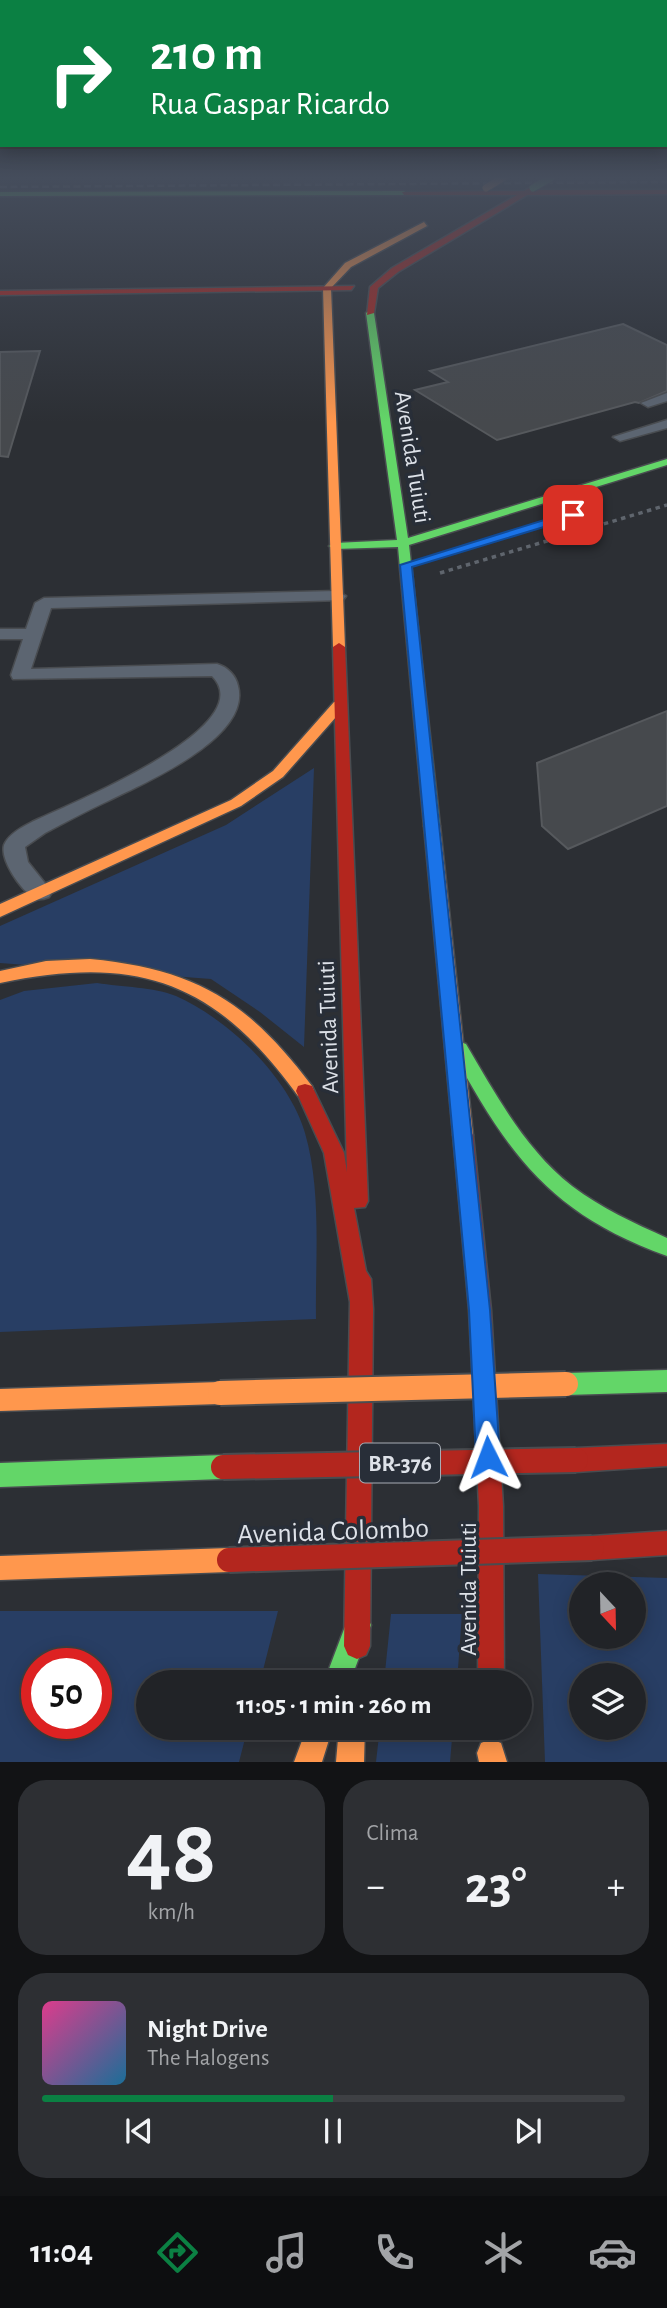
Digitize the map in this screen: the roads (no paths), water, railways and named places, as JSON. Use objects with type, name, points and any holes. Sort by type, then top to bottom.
[{"type":"main road","points":[[327,288],[348,265],[361,258]]},
{"type":"main road","points":[[0,293],[374,287],[394,270],[414,258]]},
{"type":"main road","name":"Avenida Tuiuti","points":[[374,287],[369,307],[406,564],[480,1310],[491,1506],[491,1670]]},
{"type":"main road","name":"Avenida Tuiuti","points":[[327,288],[335,546],[344,567],[337,596],[339,705],[362,1309],[356,1670]]},
{"type":"main road","points":[[335,546],[403,543],[485,524],[667,462]]},
{"type":"main road","points":[[0,911],[236,803],[278,774],[304,748],[339,705]]},
{"type":"main road","points":[[0,976],[57,965],[102,966],[170,977],[218,998],[268,1036],[302,1082],[333,1149],[362,1309]]},
{"type":"main road","points":[[451,1031],[496,1115],[542,1174],[585,1206],[635,1234],[667,1247]]},
{"type":"main road","points":[[0,1400],[667,1381]]},
{"type":"main road","points":[[0,1387],[80,1397]]},
{"type":"main road","name":"BR-376","points":[[0,1475],[223,1467],[576,1460],[667,1455]]},
{"type":"main road","name":"Avenida Colombo","points":[[0,1567],[592,1548],[667,1543]]},
{"type":"main road","points":[[0,1579],[56,1566]]},
{"type":"main road","points":[[341,1670],[358,1625]]},
{"type":"main road","points":[[307,1762],[315,1740]]},
{"type":"main road","points":[[350,1762],[351,1740]]},
{"type":"lane","points":[[648,402],[667,397]]},
{"type":"lane","points":[[620,437],[667,424]]},
{"type":"lane","points":[[41,892],[13,855],[15,844],[11,837],[178,758],[214,727],[227,707],[230,694],[227,680],[217,670],[20,675],[44,603],[337,596]]},
{"type":"lane","points":[[0,634],[33,634]]}]
